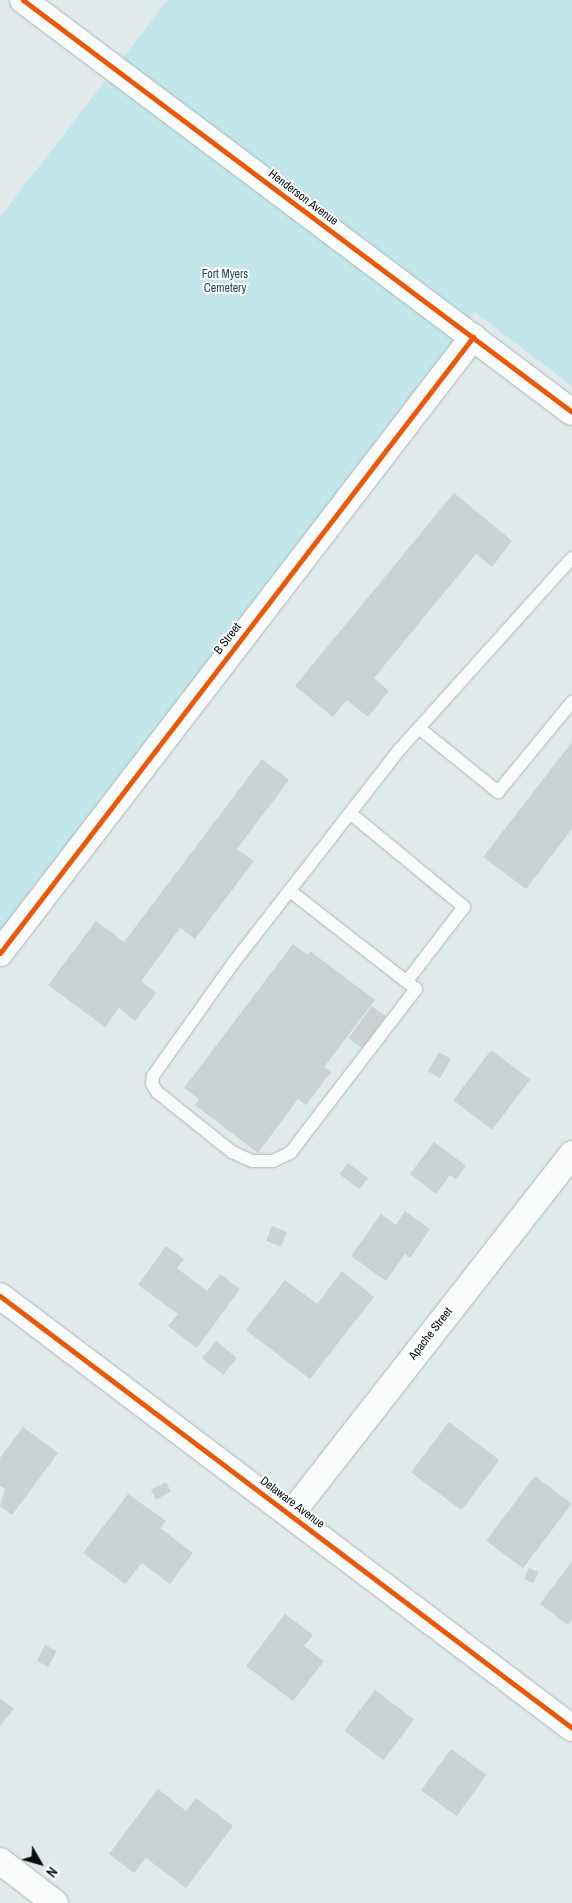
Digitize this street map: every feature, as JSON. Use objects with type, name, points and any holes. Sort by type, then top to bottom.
[{"type":"street","name":"Henderson Avenue","points":[[23,0],[572,412]]},
{"type":"street","name":"B Street","points":[[0,953],[473,337]]},
{"type":"street","name":"Apache Street","points":[[291,1514],[570,1162]]},
{"type":"street","name":"Delaware Avenue","points":[[0,1296],[572,1728]]},
{"type":"street","points":[[0,1861],[55,1903]]},
{"type":"lane","points":[[290,890],[416,989],[290,1153],[274,1161],[252,1162],[232,1152],[157,1092],[153,1076],[290,890],[350,813],[419,728],[572,558]]},
{"type":"lane","points":[[419,728],[498,792],[572,702]]},
{"type":"lane","points":[[350,813],[464,907],[406,981]]},
{"type":"green space","name":"Fort Myers Cemetery","points":[[168,0],[572,0],[572,386],[475,312],[0,934],[0,217]]},
{"type":"building","points":[[454,493],[512,541],[492,567],[476,554],[374,678],[389,691],[368,717],[347,700],[333,717],[295,686]]},
{"type":"building","points":[[572,742],[572,829],[526,889],[483,857]]},
{"type":"building","points":[[262,759],[289,780],[237,849],[254,861],[195,939],[180,928],[141,981],[156,993],[135,1021],[119,1008],[105,1027],[48,985],[96,921],[124,942]]},
{"type":"building","points":[[293,944],[308,955],[310,951],[375,1000],[324,1067],[331,1072],[306,1105],[298,1099],[258,1153],[195,1105],[199,1099],[184,1088]]},
{"type":"building","points":[[372,1006],[386,1016],[362,1048],[348,1038]]},
{"type":"building","points":[[491,1050],[530,1079],[492,1130],[453,1100]]},
{"type":"building","points":[[439,1052],[451,1059],[440,1078],[428,1071]]},
{"type":"building","points":[[434,1142],[466,1166],[456,1179],[450,1175],[436,1194],[410,1174]]},
{"type":"building","points":[[348,1163],[368,1178],[360,1189],[340,1174]]},
{"type":"building","points":[[405,1211],[430,1229],[410,1258],[405,1254],[386,1281],[351,1256],[381,1214],[396,1225]]},
{"type":"building","points":[[272,1226],[287,1232],[281,1247],[266,1241]]},
{"type":"building","points":[[166,1246],[184,1259],[177,1268],[207,1291],[220,1274],[240,1289],[197,1348],[168,1326],[178,1314],[138,1285]]},
{"type":"building","points":[[342,1271],[374,1297],[310,1379],[246,1330],[285,1280],[317,1304]]},
{"type":"building","points":[[216,1341],[237,1358],[223,1375],[202,1358]]},
{"type":"building","points":[[449,1422],[499,1460],[461,1510],[411,1472]]},
{"type":"building","points":[[23,1427],[58,1453],[12,1515],[0,1506],[5,1489],[0,1486],[0,1458]]},
{"type":"building","points":[[535,1476],[572,1504],[523,1568],[486,1541]]},
{"type":"building","points":[[166,1482],[171,1492],[156,1500],[151,1490]]},
{"type":"building","points":[[128,1494],[166,1521],[160,1528],[193,1553],[170,1584],[142,1563],[125,1584],[83,1553]]},
{"type":"building","points":[[572,1561],[572,1619],[568,1625],[540,1604]]},
{"type":"building","points":[[529,1568],[538,1572],[533,1583],[524,1579]]},
{"type":"building","points":[[285,1614],[313,1635],[304,1646],[324,1661],[293,1701],[246,1666]]},
{"type":"building","points":[[45,1645],[57,1651],[48,1667],[37,1661]]},
{"type":"building","points":[[375,1690],[414,1719],[383,1760],[344,1731]]},
{"type":"building","points":[[0,1698],[14,1709],[0,1726]]},
{"type":"building","points":[[451,1749],[487,1775],[457,1816],[421,1790]]},
{"type":"building","points":[[158,1789],[186,1811],[196,1798],[233,1826],[186,1888],[146,1858],[134,1873],[109,1854]]},
{"type":"cycle path","points":[[23,0],[572,412]]},
{"type":"cycle path","points":[[0,953],[473,337]]},
{"type":"cycle path","points":[[0,1296],[572,1728]]}]
